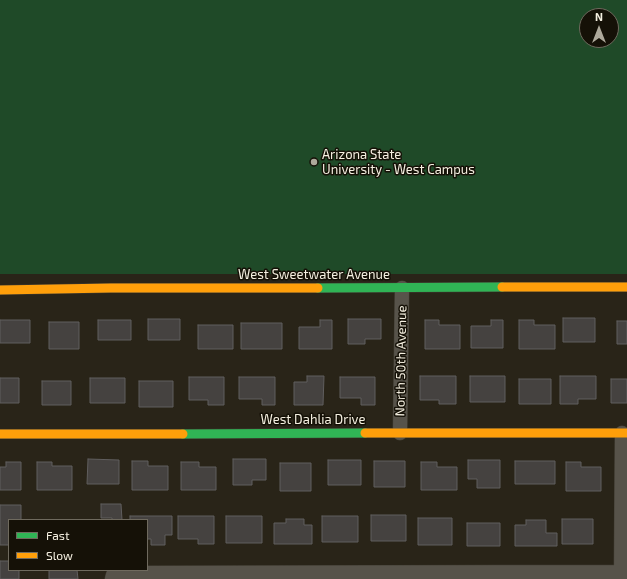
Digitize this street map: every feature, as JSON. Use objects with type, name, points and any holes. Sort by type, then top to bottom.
[{"type":"street","name":"West Sweetwater Avenue","points":[[0,290],[111,288],[627,287]]},
{"type":"street","name":"North 50th Avenue","points":[[400,433],[402,288]]},
{"type":"street","name":"West Dahlia Drive","points":[[0,434],[625,433]]},
{"type":"street","points":[[112,577],[129,573],[621,576],[625,433]]},
{"type":"green space","name":"Arizona State University - West Campus","points":[[0,0],[627,0],[627,274],[0,274]]},
{"type":"building","points":[[563,318],[595,318],[595,342],[563,342]]},
{"type":"building","points":[[148,319],[180,319],[180,340],[148,340]]},
{"type":"building","points":[[348,319],[381,319],[381,339],[365,339],[365,344],[348,344]]},
{"type":"building","points":[[0,320],[30,320],[30,343],[0,343]]},
{"type":"building","points":[[98,320],[131,320],[131,340],[98,340]]},
{"type":"building","points":[[320,320],[332,320],[332,349],[299,349],[299,327],[320,327]]},
{"type":"building","points":[[425,320],[439,320],[439,325],[460,325],[460,349],[425,349]]},
{"type":"building","points":[[491,320],[503,320],[503,348],[471,348],[471,326],[491,326]]},
{"type":"building","points":[[519,320],[534,320],[534,325],[555,325],[555,349],[519,349]]},
{"type":"building","points":[[617,321],[627,321],[627,344],[617,344]]},
{"type":"building","points":[[49,322],[79,322],[79,349],[49,349]]},
{"type":"building","points":[[241,323],[282,323],[282,349],[241,349]]},
{"type":"building","points":[[198,325],[233,325],[233,349],[198,349]]},
{"type":"building","points":[[307,376],[324,376],[323,405],[294,405],[294,382],[307,382]]},
{"type":"building","points":[[420,376],[456,376],[456,404],[439,404],[439,400],[420,400]]},
{"type":"building","points":[[470,376],[505,376],[505,402],[470,402]]},
{"type":"building","points":[[560,376],[596,376],[596,399],[578,399],[578,404],[560,404]]},
{"type":"building","points":[[189,377],[224,377],[224,405],[208,405],[208,400],[189,400]]},
{"type":"building","points":[[239,377],[275,377],[275,405],[262,405],[262,399],[239,399]]},
{"type":"building","points":[[340,377],[375,377],[375,405],[361,405],[361,398],[340,398]]},
{"type":"building","points":[[0,378],[19,378],[19,403],[0,403]]},
{"type":"building","points":[[90,378],[125,378],[125,403],[90,403]]},
{"type":"building","points":[[519,379],[551,379],[551,404],[519,404]]},
{"type":"building","points":[[611,379],[627,379],[627,403],[611,403]]},
{"type":"building","points":[[42,381],[71,381],[71,405],[42,405]]},
{"type":"building","points":[[139,381],[173,381],[173,407],[139,407]]},
{"type":"building","points":[[88,459],[119,460],[119,484],[87,484]]},
{"type":"building","points":[[233,459],[266,459],[266,480],[252,480],[252,485],[233,485]]},
{"type":"building","points":[[328,460],[361,460],[361,485],[328,485]]},
{"type":"building","points":[[468,460],[500,460],[500,488],[477,488],[477,479],[468,479]]},
{"type":"building","points":[[132,461],[148,461],[148,466],[168,466],[168,490],[132,490]]},
{"type":"building","points":[[374,461],[405,461],[405,487],[374,487]]},
{"type":"building","points":[[515,461],[555,461],[555,484],[515,484]]},
{"type":"building","points":[[6,462],[21,462],[21,490],[0,490],[0,467],[6,467]]},
{"type":"building","points":[[37,462],[52,462],[52,466],[72,466],[72,490],[37,490]]},
{"type":"building","points":[[181,462],[199,462],[199,467],[216,467],[216,490],[181,490]]},
{"type":"building","points":[[421,462],[437,462],[437,467],[457,467],[457,490],[421,490]]},
{"type":"building","points":[[566,462],[581,462],[581,467],[601,467],[601,491],[566,491]]},
{"type":"building","points":[[280,463],[311,463],[311,491],[280,491]]},
{"type":"building","points":[[101,504],[121,504],[122,519],[101,518]]},
{"type":"building","points":[[0,505],[21,505],[21,519],[8,519],[8,545],[0,545]]},
{"type":"building","points":[[371,515],[406,515],[406,541],[371,541]]},
{"type":"building","points":[[130,516],[172,516],[172,535],[165,535],[165,545],[151,545],[151,539],[148,539],[148,519],[130,519]]},
{"type":"building","points":[[178,516],[214,516],[214,544],[198,544],[198,539],[178,539]]},
{"type":"building","points":[[226,516],[262,516],[262,543],[226,543]]},
{"type":"building","points":[[322,516],[358,516],[358,542],[322,542]]},
{"type":"building","points":[[418,518],[452,518],[452,545],[418,545]]},
{"type":"building","points":[[286,519],[304,519],[304,525],[312,525],[312,544],[274,544],[274,523],[286,523]]},
{"type":"building","points":[[562,519],[593,519],[593,544],[562,544]]},
{"type":"building","points":[[526,520],[546,520],[546,533],[557,533],[557,546],[515,546],[515,525],[526,525]]},
{"type":"building","points":[[467,523],[500,523],[500,546],[467,546]]},
{"type":"building","points":[[0,561],[8,561],[8,571],[19,571],[19,579],[0,579]]},
{"type":"building","points":[[49,571],[77,571],[78,579],[49,579]]},
{"type":"traffic: fast","points":[[318,288],[502,287]]},
{"type":"traffic: fast","points":[[183,434],[365,433]]},
{"type":"traffic: slow","points":[[502,287],[627,287]]},
{"type":"traffic: slow","points":[[0,290],[111,288],[318,288]]},
{"type":"traffic: slow","points":[[365,433],[627,433]]},
{"type":"traffic: slow","points":[[0,434],[183,434]]},
{"type":"place","name":"Arizona State University - West Campus","points":[[314,162]]}]
